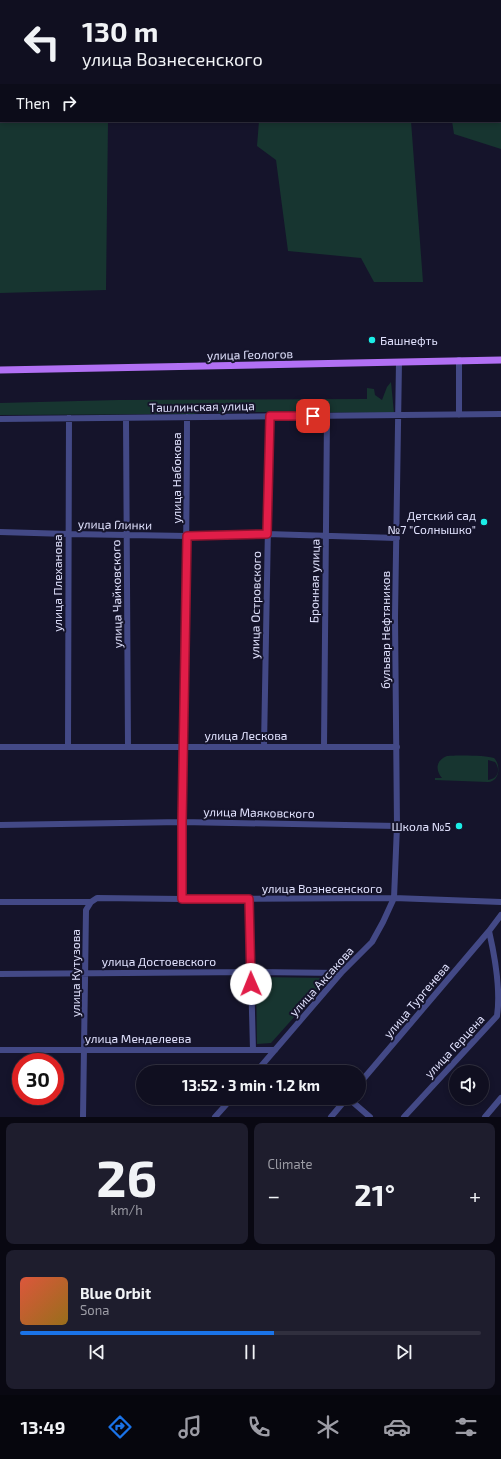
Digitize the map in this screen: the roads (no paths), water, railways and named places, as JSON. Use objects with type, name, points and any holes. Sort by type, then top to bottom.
[{"type":"main road","name":"улица Геологов","points":[[0,370],[501,360]]},
{"type":"street","points":[[459,360],[459,415]]},
{"type":"street","name":"бульвар Нефтяников","points":[[394,898],[397,826],[396,618],[399,362]]},
{"type":"street","name":"Ташлинская улица","points":[[0,419],[501,414]]},
{"type":"street","name":"улица Островского","points":[[264,746],[270,416]]},
{"type":"street","name":"Бронная улица","points":[[324,747],[327,416]]},
{"type":"street","name":"улица Набокова","points":[[182,899],[187,536],[187,417]]},
{"type":"street","name":"улица Плеханова","points":[[68,747],[69,418]]},
{"type":"street","name":"улица Чайковского","points":[[126,418],[128,746]]},
{"type":"street","name":"улица Глинки","points":[[0,532],[187,536],[267,534],[397,538]]},
{"type":"street","name":"улица Лескова","points":[[0,747],[397,747]]},
{"type":"street","name":"улица Маяковского","points":[[0,825],[182,822],[397,826]]},
{"type":"street","name":"улица Вознесенского","points":[[0,902],[91,902],[97,898],[394,898],[501,902]]},
{"type":"street","name":"улица Аксакова","points":[[262,1065],[341,973],[372,942],[394,898]]},
{"type":"street","points":[[249,899],[253,1050]]},
{"type":"street","name":"улица Кутузова","points":[[83,1117],[86,910],[91,902]]},
{"type":"street","points":[[489,931],[501,916]]},
{"type":"street","name":"улица Тургенева","points":[[366,1076],[489,931]]},
{"type":"street","name":"улица Герцена","points":[[404,1117],[497,1016],[500,1006],[498,968],[489,931]]},
{"type":"street","name":"улица Достоевского","points":[[0,974],[85,972],[341,973]]},
{"type":"street","name":"улица Менделеева","points":[[0,1050],[275,1050]]},
{"type":"street","points":[[485,1117],[501,1098]]},
{"type":"street","points":[[215,1117],[226,1105]]},
{"type":"street","points":[[330,1117],[341,1105]]},
{"type":"street","points":[[356,1105],[370,1117]]},
{"type":"place","name":"Башнефть","points":[[372,340]]},
{"type":"place","name":"Детский сад №7 \"Солнышко\"","points":[[484,522]]},
{"type":"place","name":"Школа №5","points":[[459,826]]}]
